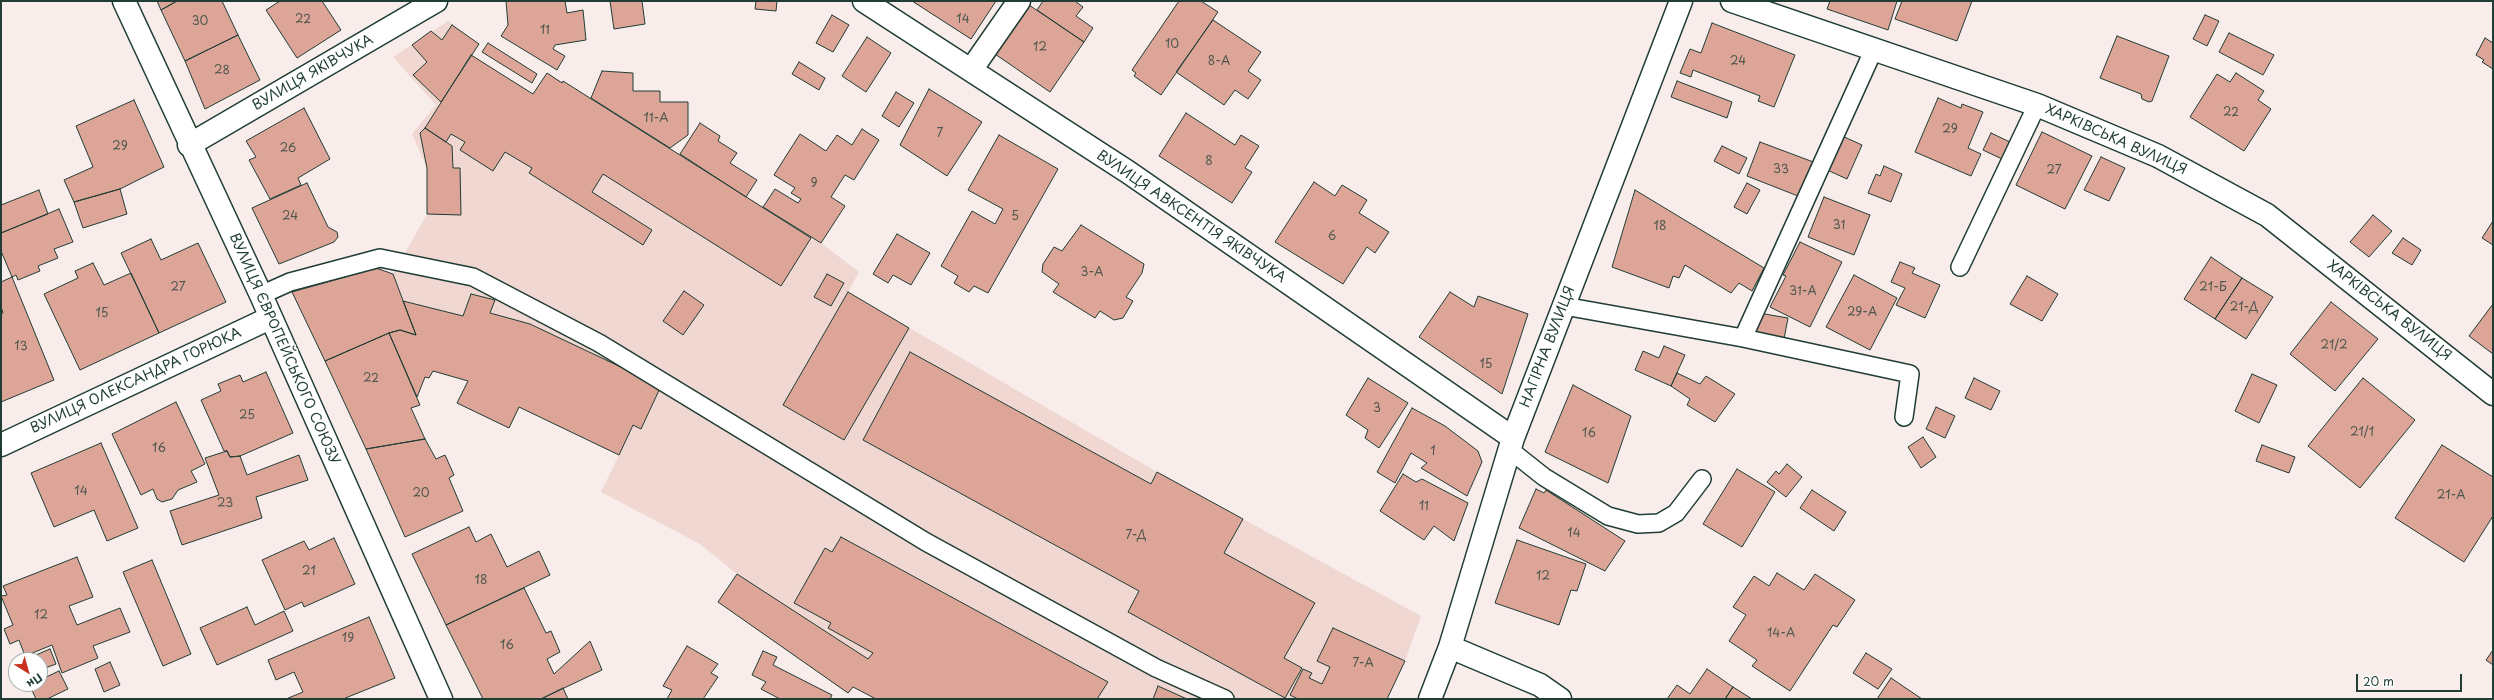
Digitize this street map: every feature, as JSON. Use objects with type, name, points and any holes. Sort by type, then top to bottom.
[{"type":"street","name":"ВУЛИЦЯ ЄВРОПЕЙСЬКОГО СОЮЗУ","points":[[124,1],[189,145],[261,295],[441,699]]},
{"type":"street","name":"ВУЛИЦЯ ЯКІВЧУКА","points":[[189,145],[436,1]]},
{"type":"street","name":"ВУЛИЦЯ АВКСЕНТІЯ ЯКІВЧУКА","points":[[864,1],[1128,172],[1512,444]]},
{"type":"street","points":[[971,70],[1019,1]]},
{"type":"street","name":"НАГІРНА ВУЛИЦЯ","points":[[1430,699],[1450,647],[1512,444],[1681,1]]},
{"type":"street","name":"ХАРКІВСЬКА ВУЛИЦЯ","points":[[1732,1],[1874,48],[2037,105],[2158,156],[2266,215],[2493,394]]},
{"type":"street","name":"ВУЛИЦЯ ОЛЕКСАНДРА ГОРЮКА","points":[[1,444],[270,318]]},
{"type":"street","points":[[1450,647],[1540,685],[1560,699]]},
{"type":"lane","points":[[1743,338],[1874,48]]},
{"type":"lane","points":[[1960,267],[2037,105]]},
{"type":"lane","points":[[261,295],[290,282],[380,258],[473,277],[599,343],[926,542],[1156,668],[1226,699]]},
{"type":"lane","points":[[1564,306],[1743,338],[1910,374],[1904,417]]},
{"type":"lane","points":[[1512,444],[1544,477],[1608,516],[1638,524],[1659,523],[1676,513],[1702,479]]},
{"type":"shaded area","points":[[448,21],[479,44],[472,55],[533,94],[547,73],[562,82],[563,81],[821,243],[859,272],[848,292],[1157,472],[1421,616],[1405,661],[1387,699],[876,699],[853,687],[848,693],[718,602],[737,574],[700,544],[601,492],[619,455],[520,407],[509,428],[457,403],[468,381],[433,371],[429,378],[425,377],[417,397],[389,333],[400,330],[393,274],[427,214],[427,168],[412,134],[436,105],[393,57]]},
{"type":"building","points":[[157,1],[177,1],[161,10]]},
{"type":"building","points":[[177,1],[222,1],[238,35],[185,61],[161,10]]},
{"type":"building","points":[[280,1],[322,1],[341,30],[297,58],[266,10]]},
{"type":"building","points":[[506,1],[565,1],[567,13],[583,10],[586,40],[555,45],[553,49],[565,56],[557,70],[501,36],[508,25]]},
{"type":"building","points":[[610,1],[642,1],[645,24],[614,29]]},
{"type":"building","points":[[756,1],[777,1],[776,11],[755,9]]},
{"type":"building","points":[[912,1],[996,1],[971,39]]},
{"type":"building","points":[[1043,1],[1075,1],[1083,7],[1076,16],[1093,28],[1084,42],[1037,10]]},
{"type":"building","points":[[1179,1],[1201,1],[1218,12],[1161,95],[1134,76],[1136,73],[1132,70]]},
{"type":"building","points":[[1830,1],[1897,1],[1888,30],[1827,9]]},
{"type":"building","points":[[1902,1],[1972,1],[1957,41],[1895,19]]},
{"type":"building","points":[[1029,5],[1084,42],[1050,92],[995,54]]},
{"type":"building","points":[[832,15],[849,25],[833,52],[816,43]]},
{"type":"building","points":[[2205,15],[2219,21],[2207,46],[2193,39]]},
{"type":"building","points":[[1213,20],[1261,52],[1248,71],[1261,80],[1248,99],[1235,90],[1224,105],[1176,72]]},
{"type":"building","points":[[1712,23],[1795,55],[1774,107],[1758,101],[1760,96],[1693,70],[1691,77],[1680,73],[1690,49],[1701,53]]},
{"type":"building","points":[[452,25],[479,44],[441,102],[413,75],[427,62],[412,45],[431,31],[442,40]]},
{"type":"building","points":[[2229,33],[2274,55],[2263,75],[2219,52]]},
{"type":"building","points":[[238,35],[260,80],[205,109],[185,61]]},
{"type":"building","points":[[2117,36],[2169,56],[2152,101],[2149,102],[2142,99],[2141,94],[2100,78]]},
{"type":"building","points":[[867,37],[891,53],[866,92],[842,76]]},
{"type":"building","points":[[2485,38],[2493,43],[2493,69],[2482,62],[2484,60],[2476,55]]},
{"type":"building","points":[[488,43],[537,74],[532,83],[482,52]]},
{"type":"building","points":[[471,55],[533,94],[547,73],[562,83],[563,81],[811,238],[781,286],[603,174],[592,192],[652,230],[643,245],[529,173],[532,168],[505,152],[493,171],[460,150],[465,142],[451,134],[446,142],[425,128]]},
{"type":"building","points":[[799,62],[825,78],[819,90],[792,74]]},
{"type":"building","points":[[602,71],[633,73],[633,91],[660,91],[660,102],[688,102],[688,135],[670,148],[591,98]]},
{"type":"building","points":[[2236,73],[2264,91],[2258,100],[2271,109],[2244,151],[2190,117],[2217,74],[2230,82]]},
{"type":"building","points":[[1677,81],[1732,102],[1727,118],[1671,97]]},
{"type":"building","points":[[929,89],[982,122],[947,176],[900,145]]},
{"type":"building","points":[[896,92],[914,103],[899,127],[882,116]]},
{"type":"building","points":[[1938,98],[1961,108],[1962,104],[1983,112],[1968,148],[1981,154],[1971,176],[1915,152]]},
{"type":"building","points":[[134,100],[164,167],[120,189],[74,202],[64,180],[93,167],[76,126]]},
{"type":"building","points":[[304,108],[330,159],[298,178],[301,185],[270,199],[249,160],[256,157],[246,141]]},
{"type":"building","points":[[1186,113],[1235,145],[1241,135],[1259,146],[1245,168],[1252,172],[1232,203],[1159,156]]},
{"type":"building","points":[[700,123],[720,136],[718,141],[737,153],[730,163],[757,180],[746,197],[680,154]]},
{"type":"building","points":[[425,128],[452,146],[453,168],[460,168],[461,215],[427,214],[427,168],[420,133]]},
{"type":"building","points":[[862,129],[879,140],[854,180],[845,175],[831,197],[845,206],[821,243],[763,207],[775,189],[798,203],[801,199],[791,193],[795,188],[774,175],[800,134],[826,151],[837,135],[852,145]]},
{"type":"building","points":[[2042,132],[2092,156],[2065,209],[2016,185]]},
{"type":"building","points":[[1991,133],[2012,143],[2004,160],[1983,150]]},
{"type":"building","points":[[999,135],[1058,169],[988,293],[974,286],[969,292],[954,283],[958,276],[941,266],[972,211],[995,224],[1003,209],[968,190]]},
{"type":"building","points":[[1840,135],[1862,145],[1847,179],[1825,169]]},
{"type":"building","points":[[1760,142],[1816,163],[1803,198],[1747,176]]},
{"type":"building","points":[[1722,146],[1747,158],[1739,174],[1714,161]]},
{"type":"building","points":[[2101,157],[2125,168],[2109,201],[2084,190]]},
{"type":"building","points":[[1884,166],[1902,174],[1891,202],[1868,193],[1876,174],[1880,176]]},
{"type":"building","points":[[1314,182],[1335,196],[1342,185],[1367,200],[1359,213],[1389,232],[1375,253],[1367,247],[1343,284],[1275,242]]},
{"type":"building","points":[[307,183],[328,227],[337,232],[338,237],[334,242],[279,264],[252,208]]},
{"type":"building","points":[[1747,183],[1760,190],[1747,214],[1734,207]]},
{"type":"building","points":[[120,189],[127,214],[83,228],[74,202]]},
{"type":"building","points":[[39,190],[48,214],[1,233],[1,205]]},
{"type":"building","points":[[1635,190],[1764,268],[1752,291],[1739,283],[1731,293],[1685,265],[1679,278],[1673,276],[1669,288],[1612,267]]},
{"type":"building","points":[[1824,197],[1870,215],[1854,255],[1808,237]]},
{"type":"building","points":[[59,209],[73,242],[54,249],[58,258],[38,266],[40,271],[18,280],[16,275],[12,277],[1,251],[1,233]]},
{"type":"building","points":[[2373,215],[2392,231],[2369,257],[2350,242]]},
{"type":"building","points":[[2493,221],[2493,245],[2482,238]]},
{"type":"building","points":[[1081,225],[1144,264],[1142,273],[1126,297],[1133,301],[1123,318],[1114,320],[1100,311],[1095,318],[1053,292],[1059,284],[1042,272],[1043,264],[1054,247],[1062,251]]},
{"type":"building","points":[[897,234],[930,253],[911,285],[893,275],[888,283],[873,274]]},
{"type":"building","points":[[2403,238],[2421,250],[2412,265],[2392,253]]},
{"type":"building","points":[[151,239],[161,260],[198,243],[226,302],[159,333],[121,253]]},
{"type":"building","points":[[1800,242],[1842,262],[1810,327],[1770,307],[1786,276],[1783,275]]},
{"type":"building","points":[[2211,257],[2242,278],[2215,319],[2184,299]]},
{"type":"building","points":[[1900,262],[1915,268],[1912,273],[1940,285],[1925,318],[1896,305],[1905,288],[1891,282]]},
{"type":"building","points":[[93,263],[104,285],[131,273],[159,333],[80,370],[44,294],[78,278],[75,271]]},
{"type":"building","points":[[376,268],[393,274],[416,335],[400,330],[389,333],[325,361],[292,292]]},
{"type":"building","points":[[827,274],[844,283],[831,306],[814,297]]},
{"type":"building","points":[[1854,275],[1897,298],[1870,350],[1826,327]]},
{"type":"building","points":[[2027,276],[2058,294],[2042,321],[2010,304]]},
{"type":"building","points":[[12,277],[54,380],[1,402],[1,314],[3,313],[1,307],[1,282]]},
{"type":"building","points":[[2242,278],[2273,297],[2246,339],[2215,319]]},
{"type":"building","points":[[684,291],[704,305],[683,335],[663,321]]},
{"type":"building","points":[[848,292],[909,328],[844,440],[783,405]]},
{"type":"building","points":[[1450,292],[1474,307],[1478,296],[1528,314],[1502,394],[1419,337]]},
{"type":"building","points":[[471,294],[495,300],[490,313],[530,324],[661,386],[641,429],[633,425],[619,455],[519,407],[509,428],[457,403],[468,381],[433,371],[429,378],[425,377],[417,397],[389,333],[400,330],[416,335],[403,301],[463,316]]},
{"type":"building","points":[[2331,302],[2378,339],[2335,391],[2290,354]]},
{"type":"building","points":[[2493,304],[2493,354],[2469,336]]},
{"type":"building","points":[[1759,313],[1788,318],[1784,339],[1755,333]]},
{"type":"building","points":[[389,333],[420,405],[411,408],[425,439],[366,449],[325,361]]},
{"type":"building","points":[[1664,346],[1685,355],[1671,386],[1635,370],[1643,351],[1659,358]]},
{"type":"building","points":[[910,352],[1151,484],[1157,472],[1243,519],[1224,553],[1315,603],[1284,658],[1302,668],[1285,698],[1128,612],[1139,591],[863,440]]},
{"type":"building","points":[[266,372],[293,433],[240,456],[230,457],[227,451],[224,451],[201,400],[221,391],[218,384],[240,375],[243,382]]},
{"type":"building","points":[[1677,373],[1700,384],[1706,376],[1735,394],[1715,422],[1687,405],[1690,399],[1671,386]]},
{"type":"building","points":[[2252,374],[2277,385],[2259,423],[2235,411]]},
{"type":"building","points":[[1368,378],[1408,403],[1379,448],[1365,438],[1368,430],[1346,415]]},
{"type":"building","points":[[1974,378],[2000,391],[1991,410],[1965,398]]},
{"type":"building","points":[[2363,378],[2415,420],[2360,488],[2308,446]]},
{"type":"building","points":[[1573,385],[1631,416],[1608,483],[1545,452]]},
{"type":"building","points":[[176,402],[205,464],[191,471],[197,482],[178,490],[172,499],[162,502],[157,499],[153,489],[141,495],[112,434]]},
{"type":"building","points":[[1936,407],[1955,416],[1945,438],[1926,429]]},
{"type":"building","points":[[1412,408],[1445,426],[1478,451],[1482,462],[1467,496],[1421,468],[1427,463],[1411,453],[1395,483],[1377,472]]},
{"type":"building","points":[[1923,437],[1936,457],[1921,468],[1908,447]]},
{"type":"building","points":[[425,439],[436,459],[445,455],[454,475],[449,478],[463,511],[405,537],[366,449]]},
{"type":"building","points":[[101,443],[138,528],[107,541],[94,510],[54,527],[31,473]]},
{"type":"building","points":[[2262,445],[2295,457],[2289,473],[2256,461]]},
{"type":"building","points":[[2442,445],[2493,477],[2493,516],[2464,562],[2395,518]]},
{"type":"building","points":[[227,451],[230,457],[240,456],[247,475],[299,455],[308,480],[256,497],[262,518],[182,545],[170,511],[219,495],[205,458]]},
{"type":"building","points":[[1787,464],[1802,477],[1786,497],[1767,482],[1776,471],[1779,474]]},
{"type":"building","points":[[1737,469],[1775,492],[1742,547],[1703,524]]},
{"type":"building","points":[[1403,474],[1416,482],[1422,479],[1468,503],[1454,541],[1434,526],[1424,540],[1380,511]]},
{"type":"building","points":[[1536,489],[1544,493],[1546,490],[1625,541],[1605,571],[1519,528]]},
{"type":"building","points":[[1812,490],[1846,512],[1834,531],[1800,508]]},
{"type":"building","points":[[469,527],[476,542],[491,534],[507,567],[539,551],[550,575],[446,625],[412,554]]},
{"type":"building","points":[[841,537],[1108,682],[1097,699],[876,699],[853,687],[848,693],[718,602],[737,574],[868,659],[873,653],[828,628],[831,623],[794,603],[825,548],[832,552]]},
{"type":"building","points":[[334,538],[355,584],[304,607],[302,602],[285,610],[262,560],[304,541],[309,550]]},
{"type":"building","points":[[1517,540],[1586,564],[1577,591],[1571,590],[1559,625],[1495,603]]},
{"type":"building","points":[[77,557],[93,597],[69,606],[77,625],[120,608],[130,632],[93,646],[98,658],[62,673],[52,645],[35,652],[24,652],[19,640],[10,644],[4,629],[13,625],[1,596],[7,595],[3,586]]},
{"type":"building","points":[[152,560],[191,654],[163,666],[123,572]]},
{"type":"building","points":[[1777,573],[1804,590],[1815,574],[1855,600],[1837,627],[1833,625],[1790,691],[1752,666],[1757,660],[1729,641],[1746,615],[1733,607],[1754,576],[1769,586]]},
{"type":"building","points":[[524,588],[546,633],[551,631],[560,652],[547,659],[554,674],[590,641],[602,670],[541,699],[483,699],[446,625]]},
{"type":"building","points":[[247,607],[255,625],[284,611],[293,631],[217,665],[200,628]]},
{"type":"building","points":[[369,617],[395,678],[343,699],[286,699],[303,692],[294,672],[276,680],[268,660]]},
{"type":"building","points":[[1333,628],[1405,661],[1387,699],[1298,699],[1290,695],[1303,669],[1312,673],[1309,678],[1322,684],[1330,667],[1317,661]]},
{"type":"building","points":[[687,646],[718,664],[711,673],[718,677],[703,699],[667,699],[672,690],[663,686]]},
{"type":"building","points":[[50,649],[56,664],[48,667],[48,652],[43,652]]},
{"type":"building","points":[[2493,650],[2493,665],[2486,660]]},
{"type":"building","points":[[763,651],[777,657],[773,665],[832,695],[830,699],[780,699],[761,689],[766,682],[752,675]]},
{"type":"building","points":[[1866,653],[1892,669],[1878,689],[1853,673]]},
{"type":"building","points":[[110,662],[120,685],[104,692],[95,669]]},
{"type":"building","points":[[1707,669],[1733,687],[1725,699],[1667,699],[1677,685],[1690,694]]},
{"type":"building","points":[[59,671],[68,689],[47,699],[36,699],[33,692],[48,692],[48,676]]},
{"type":"building","points":[[1891,678],[1922,699],[1877,699]]},
{"type":"building","points":[[1158,686],[1187,699],[1153,699]]},
{"type":"building","points":[[1733,687],[1752,699],[1725,699]]},
{"type":"building","points":[[563,688],[568,699],[541,699]]}]
